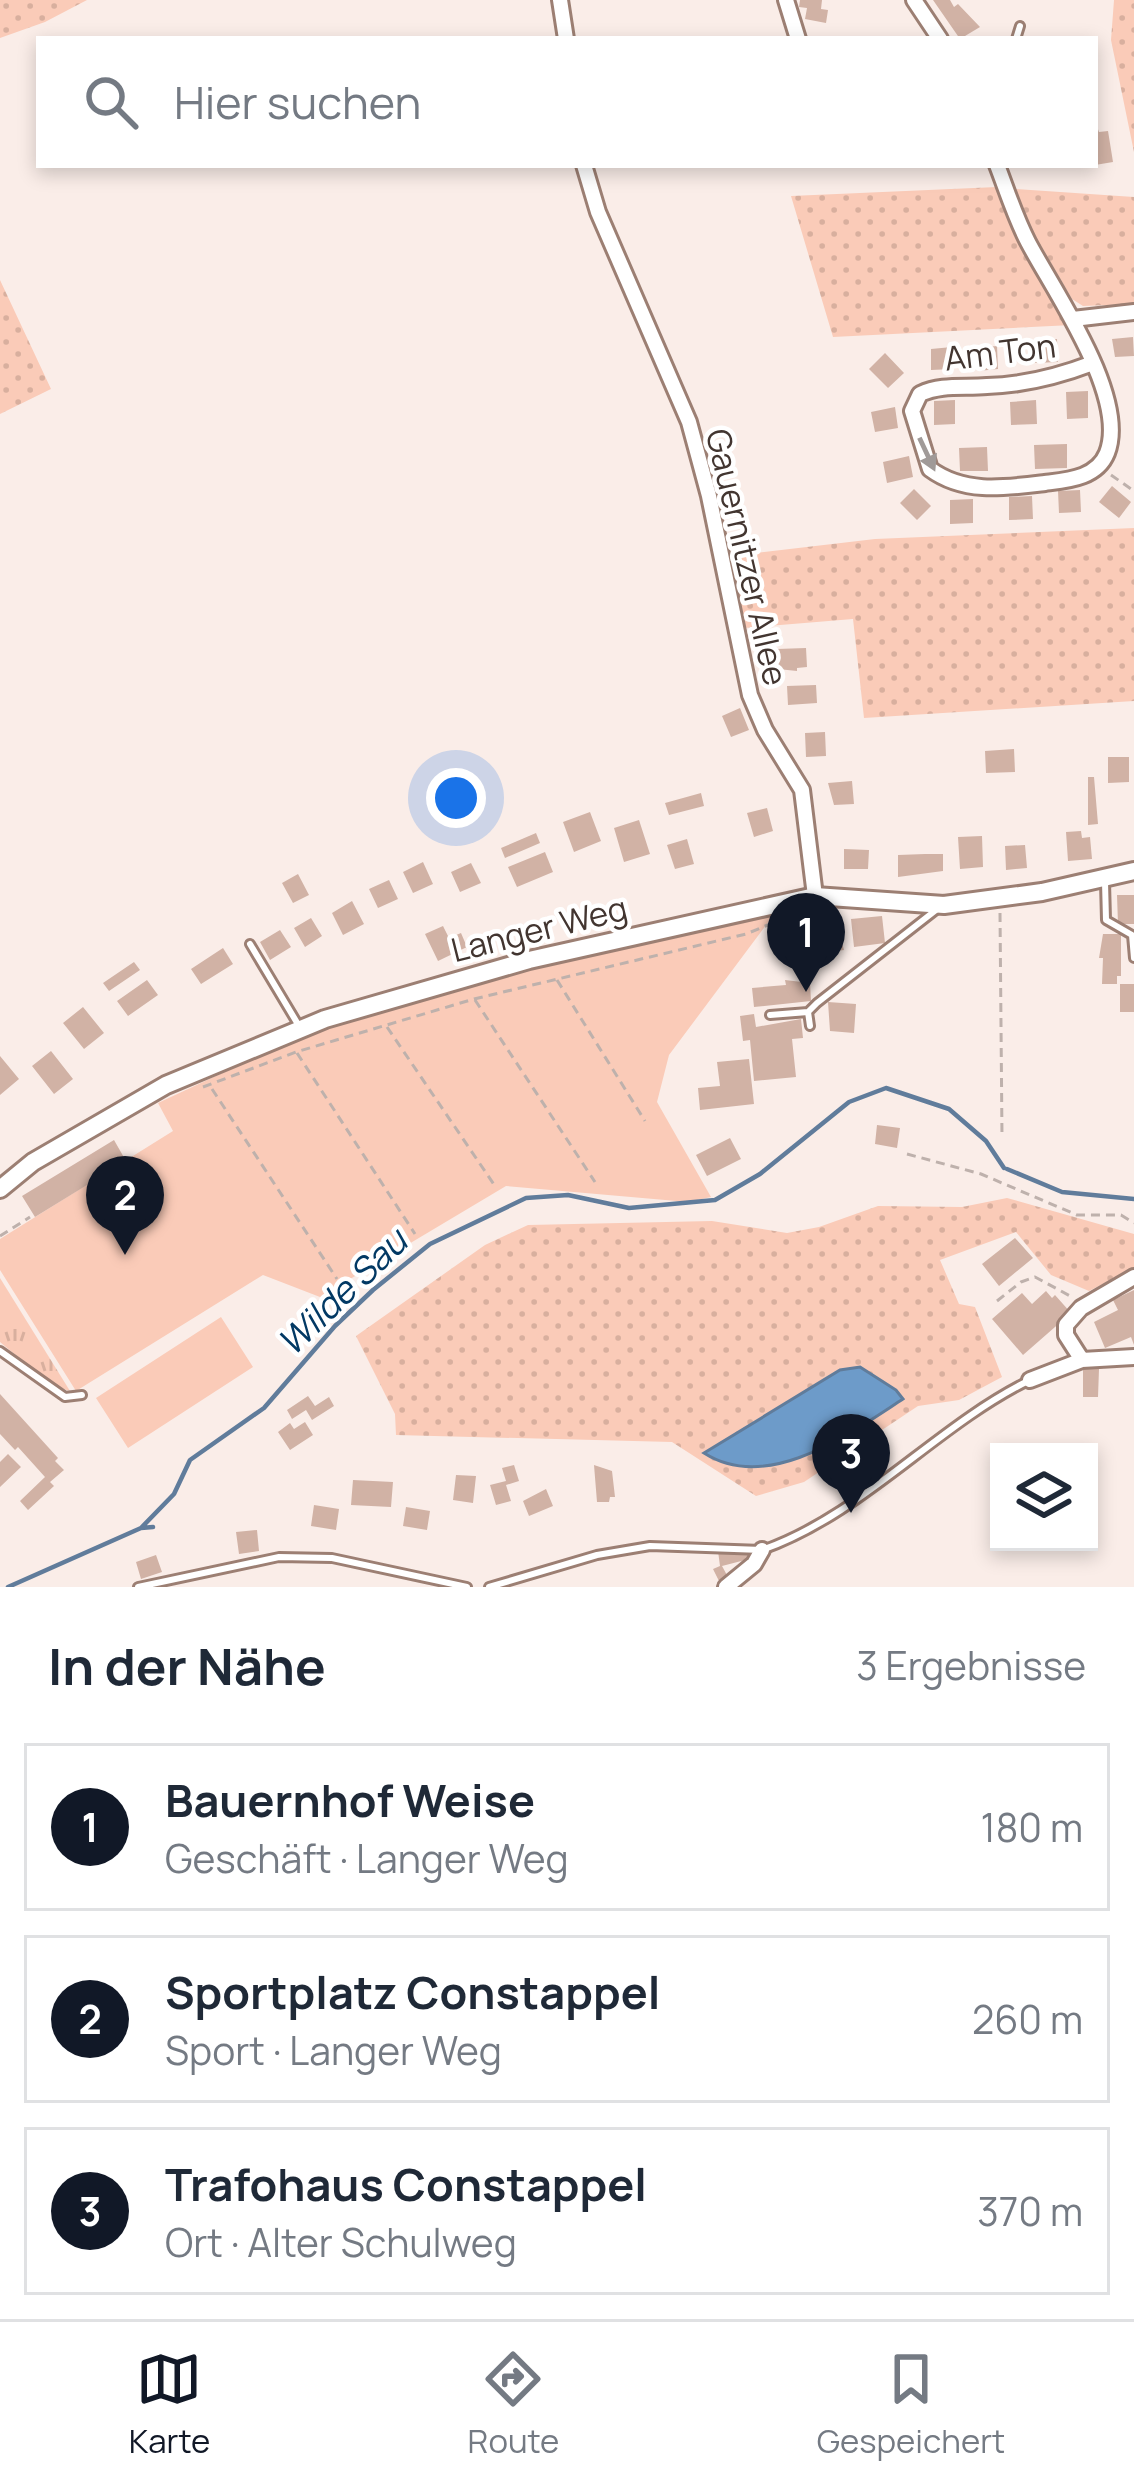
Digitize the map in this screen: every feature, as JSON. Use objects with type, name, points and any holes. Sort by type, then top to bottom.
[{"type":"street","points":[[560,0],[566,36]]},
{"type":"street","points":[[786,0],[797,36]]},
{"type":"street","points":[[914,0],[938,36]]},
{"type":"street","name":"Gauernitzer Allee","points":[[585,168],[598,212],[688,422],[709,496],[750,695],[802,790],[815,896]]},
{"type":"street","name":"Am Ton","points":[[998,168],[1025,236],[1093,363],[1110,433],[1107,454],[1090,473],[1071,480],[961,487],[930,469],[912,411],[920,394],[936,387],[1048,379],[1093,363]]},
{"type":"street","name":"Am Ton","points":[[1073,320],[1134,313]]},
{"type":"street","name":"Langer Weg","points":[[0,1189],[33,1162],[166,1085],[301,1029],[572,948],[815,896],[944,904],[1000,899],[1134,871]]},
{"type":"street","points":[[1082,1360],[1066,1335],[1066,1325],[1081,1308],[1134,1277]]},
{"type":"street","points":[[1030,1380],[1082,1360],[1134,1357]]},
{"type":"street","points":[[726,1587],[754,1564],[762,1550]]},
{"type":"lane","points":[[1017,36],[1020,26]]},
{"type":"lane","points":[[1105,878],[1106,920],[1132,934],[1134,958]]},
{"type":"lane","points":[[770,1015],[808,1012],[944,904]]},
{"type":"lane","points":[[250,944],[301,1029]]},
{"type":"lane","points":[[808,1012],[810,1026]]},
{"type":"lane","points":[[0,1351],[65,1396],[82,1395]]},
{"type":"lane","points":[[489,1587],[650,1546],[762,1550],[838,1510],[988,1401],[1030,1380]]},
{"type":"lane","points":[[138,1587],[278,1557],[332,1558],[466,1587]]},
{"type":"path","points":[[1097,465],[1134,491]]},
{"type":"path","points":[[1000,899],[1002,1137]]},
{"type":"path","points":[[166,1085],[211,1088],[296,1052],[474,999],[746,934],[772,925],[790,900]]},
{"type":"path","points":[[556,979],[645,1121]]},
{"type":"path","points":[[474,999],[595,1182]]},
{"type":"path","points":[[386,1025],[495,1186]]},
{"type":"path","points":[[296,1052],[415,1234]]},
{"type":"path","points":[[211,1088],[337,1279]]},
{"type":"path","points":[[908,1154],[981,1174],[1077,1215],[1121,1215],[1134,1223]]},
{"type":"path","points":[[0,1236],[30,1216]]},
{"type":"path","points":[[997,1301],[1035,1277],[1073,1298],[1081,1308]]},
{"type":"green space","points":[[0,0],[87,0],[0,38]]},
{"type":"green space","points":[[1114,0],[1134,0],[1134,152],[1111,40]]},
{"type":"green space","points":[[997,187],[1025,249],[1072,325],[833,337],[791,196]]},
{"type":"green space","points":[[1016,189],[1134,197],[1134,304],[1083,306],[1072,299],[1027,222]]},
{"type":"green space","points":[[0,280],[51,389],[0,414]]},
{"type":"green space","points":[[1134,528],[1134,701],[864,718],[853,619],[744,628],[730,556],[875,539]]},
{"type":"green space","points":[[775,913],[669,1055],[657,1102],[711,1197],[688,1202],[506,1186],[320,1297],[263,1275],[76,1391],[0,1270],[0,1239],[173,1131],[158,1103],[321,1027],[599,947]]},
{"type":"green space","points":[[1007,1198],[1134,1234],[1134,1268],[1089,1291],[1051,1275],[1016,1232],[940,1260],[959,1304],[975,1307],[1002,1377],[959,1400],[918,1406],[804,1482],[756,1496],[672,1442],[396,1435],[395,1414],[356,1336],[485,1245],[528,1225],[712,1221],[787,1233],[878,1206],[962,1207]]},
{"type":"green space","points":[[0,1278],[70,1391],[51,1385],[0,1342]]},
{"type":"green space","points":[[221,1317],[253,1367],[128,1448],[96,1398]]},
{"type":"water","points":[[860,1367],[903,1399],[833,1442],[781,1463],[729,1464],[704,1453],[840,1370]]},
{"type":"building","points":[[800,0],[822,0],[821,9],[828,10],[826,23],[805,19],[807,8],[799,7]]},
{"type":"building","points":[[933,0],[958,4],[980,27],[958,36]]},
{"type":"building","points":[[1098,129],[1108,131],[1113,162],[1098,164]]},
{"type":"building","points":[[1133,337],[1134,356],[1115,357],[1112,339]]},
{"type":"building","points":[[1057,339],[1058,362],[1034,363],[1037,340]]},
{"type":"building","points":[[997,346],[998,369],[978,371],[977,348]]},
{"type":"building","points":[[952,347],[953,369],[931,370],[931,349]]},
{"type":"building","points":[[885,353],[904,373],[888,388],[869,369]]},
{"type":"building","points":[[1088,391],[1088,418],[1067,419],[1066,392]]},
{"type":"building","points":[[955,400],[955,424],[934,425],[934,401]]},
{"type":"building","points":[[1036,400],[1037,424],[1011,425],[1010,402]]},
{"type":"building","points":[[895,407],[898,428],[875,432],[871,412]]},
{"type":"building","points":[[1067,444],[1067,468],[1035,469],[1034,445]]},
{"type":"building","points":[[987,447],[988,471],[960,471],[959,448]]},
{"type":"building","points":[[909,456],[913,477],[887,483],[883,462]]},
{"type":"building","points":[[1112,486],[1131,502],[1119,518],[1099,502]]},
{"type":"building","points":[[914,489],[931,506],[917,520],[900,503]]},
{"type":"building","points":[[1080,490],[1081,512],[1059,513],[1058,491]]},
{"type":"building","points":[[1032,496],[1033,519],[1009,520],[1009,497]]},
{"type":"building","points":[[973,499],[973,523],[950,524],[950,500]]},
{"type":"building","points":[[806,648],[807,667],[778,669],[777,649]]},
{"type":"building","points":[[816,685],[817,703],[788,705],[787,686]]},
{"type":"building","points":[[740,708],[749,730],[731,737],[722,716]]},
{"type":"building","points":[[825,732],[826,756],[806,757],[805,733]]},
{"type":"building","points":[[1014,749],[1015,772],[986,773],[985,751]]},
{"type":"building","points":[[1108,757],[1129,757],[1129,782],[1108,783]]},
{"type":"building","points":[[1088,777],[1094,777],[1098,824],[1088,825]]},
{"type":"building","points":[[852,781],[854,804],[834,805],[828,783]]},
{"type":"building","points":[[701,793],[704,806],[669,815],[665,803]]},
{"type":"building","points":[[767,808],[773,831],[754,837],[747,813]]},
{"type":"building","points":[[590,812],[601,841],[574,852],[563,822]]},
{"type":"building","points":[[639,820],[650,854],[624,862],[614,828]]},
{"type":"building","points":[[1081,831],[1082,838],[1090,837],[1092,859],[1068,861],[1066,832]]},
{"type":"building","points":[[536,833],[540,843],[505,858],[501,848]]},
{"type":"building","points":[[982,836],[983,867],[960,869],[958,837]]},
{"type":"building","points":[[687,839],[694,864],[675,869],[667,845]]},
{"type":"building","points":[[1025,845],[1027,868],[1006,870],[1005,846]]},
{"type":"building","points":[[844,849],[869,850],[868,869],[844,869]]},
{"type":"building","points":[[545,852],[553,872],[517,887],[508,867]]},
{"type":"building","points":[[943,854],[943,871],[898,877],[898,855]]},
{"type":"building","points":[[423,862],[433,884],[413,893],[403,872]]},
{"type":"building","points":[[471,863],[481,883],[460,892],[451,872]]},
{"type":"building","points":[[298,874],[309,895],[293,903],[282,883]]},
{"type":"building","points":[[389,880],[398,899],[378,908],[369,889]]},
{"type":"building","points":[[1117,895],[1134,895],[1134,924],[1118,924]]},
{"type":"building","points":[[352,901],[364,924],[343,935],[332,913]]},
{"type":"building","points":[[833,910],[844,950],[821,953],[820,941],[812,942],[808,913]]},
{"type":"building","points":[[882,916],[885,943],[854,947],[851,919]]},
{"type":"building","points":[[311,918],[322,936],[305,947],[294,928]]},
{"type":"building","points":[[443,926],[449,938],[461,933],[467,947],[438,961],[425,934]]},
{"type":"building","points":[[280,930],[291,947],[270,960],[260,942]]},
{"type":"building","points":[[1103,934],[1121,934],[1117,984],[1102,984]]},
{"type":"building","points":[[223,948],[233,964],[201,984],[191,969]]},
{"type":"building","points":[[134,962],[140,970],[109,991],[103,983]]},
{"type":"building","points":[[147,980],[158,995],[128,1016],[117,1001]]},
{"type":"building","points":[[785,980],[810,983],[811,1001],[754,1007],[752,988],[786,985]]},
{"type":"building","points":[[1120,984],[1134,984],[1134,1012],[1120,1012]]},
{"type":"building","points":[[828,1002],[856,1004],[854,1033],[830,1031]]},
{"type":"building","points":[[83,1007],[104,1033],[84,1049],[63,1023]]},
{"type":"building","points":[[754,1014],[756,1027],[801,1019],[803,1038],[792,1039],[796,1077],[754,1081],[750,1040],[743,1041],[740,1016]]},
{"type":"building","points":[[51,1051],[73,1079],[54,1094],[32,1066]]},
{"type":"building","points":[[0,1056],[19,1079],[0,1095]]},
{"type":"building","points":[[749,1059],[754,1104],[700,1110],[698,1088],[720,1086],[717,1062]]},
{"type":"building","points":[[877,1125],[900,1128],[897,1148],[875,1144]]},
{"type":"building","points":[[730,1138],[741,1159],[707,1176],[696,1155]]},
{"type":"building","points":[[114,1140],[126,1161],[35,1217],[22,1196]]},
{"type":"building","points":[[1015,1238],[1033,1258],[999,1286],[982,1264]]},
{"type":"building","points":[[1134,1290],[1134,1345],[1131,1337],[1105,1348],[1094,1322],[1118,1310],[1113,1300]]},
{"type":"building","points":[[1046,1291],[1071,1313],[1023,1355],[992,1319],[1022,1293],[1032,1304]]},
{"type":"building","points":[[1083,1369],[1099,1369],[1098,1397],[1083,1397]]},
{"type":"building","points":[[0,1394],[64,1470],[28,1510],[20,1501],[45,1477],[0,1434]]},
{"type":"building","points":[[308,1396],[315,1406],[329,1397],[334,1406],[312,1420],[306,1410],[292,1419],[287,1410]]},
{"type":"building","points":[[305,1422],[313,1435],[290,1450],[278,1432],[290,1423],[294,1429]]},
{"type":"building","points":[[8,1454],[21,1467],[0,1487],[0,1462]]},
{"type":"building","points":[[514,1465],[519,1481],[506,1485],[511,1501],[496,1505],[490,1485],[506,1481],[502,1468]]},
{"type":"building","points":[[594,1465],[612,1471],[615,1497],[609,1502],[597,1502]]},
{"type":"building","points":[[456,1475],[476,1476],[473,1503],[453,1500]]},
{"type":"building","points":[[353,1480],[393,1482],[391,1507],[351,1505]]},
{"type":"building","points":[[546,1489],[553,1506],[529,1516],[523,1501]]},
{"type":"building","points":[[314,1505],[339,1509],[336,1530],[311,1526]]},
{"type":"building","points":[[406,1507],[430,1511],[427,1530],[403,1526]]},
{"type":"building","points":[[257,1530],[259,1551],[239,1554],[236,1532]]},
{"type":"building","points":[[749,1550],[749,1559],[722,1566],[728,1577],[720,1583],[713,1569],[720,1566],[718,1551]]},
{"type":"building","points":[[156,1555],[162,1572],[141,1579],[136,1562]]},
{"type":"waterway","name":"Wilde Sau","points":[[8,1587],[141,1528],[174,1494],[190,1460],[264,1408],[373,1290],[430,1244],[526,1198],[568,1195],[629,1208],[715,1200],[760,1174],[849,1102],[886,1088],[949,1109],[986,1141],[1004,1168]]},
{"type":"waterway","name":"Wilde Sau","points":[[1007,1169],[1062,1192],[1134,1199]]},
{"type":"waterway","name":"Wilde Sau","points":[[141,1528],[153,1527]]},
{"type":"place","name":"Bauernhof Weise","points":[[806,992]]},
{"type":"place","name":"Sportplatz Constappel","points":[[125,1255]]},
{"type":"place","name":"Trafohaus Constappel","points":[[851,1513]]}]
